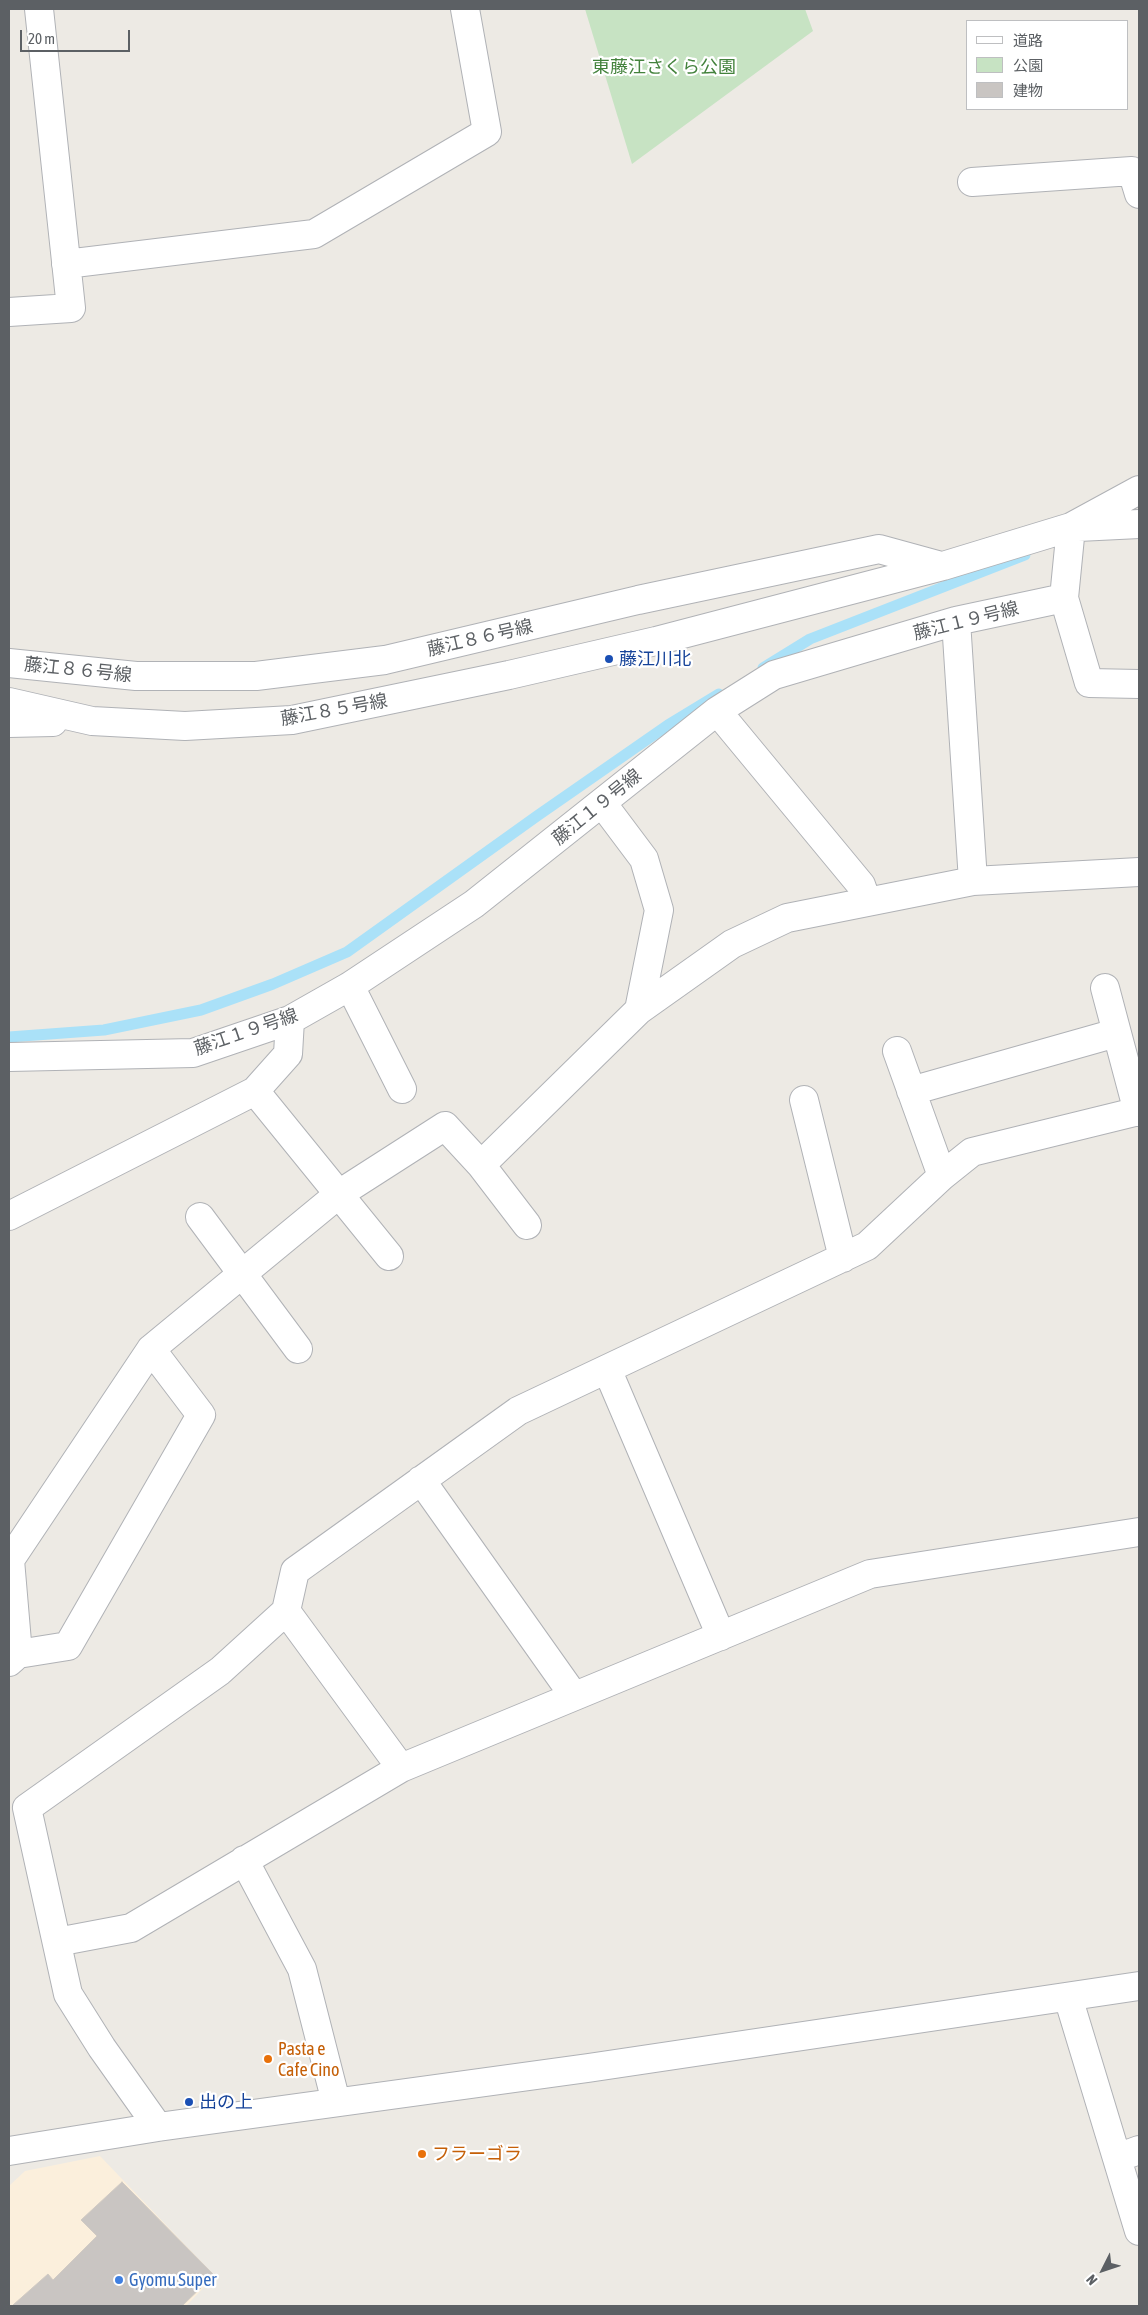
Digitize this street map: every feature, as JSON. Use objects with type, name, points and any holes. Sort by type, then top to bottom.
[{"type":"street","points":[[9,312],[71,308],[39,9]]},
{"type":"street","points":[[66,264],[314,234],[487,132],[465,9]]},
{"type":"street","points":[[972,182],[1132,171],[1139,194]]},
{"type":"street","points":[[1071,527],[1139,490]]},
{"type":"street","points":[[1071,527],[1139,524]]},
{"type":"street","points":[[1071,527],[1064,598],[1089,683],[1139,684]]},
{"type":"street","name":"藤江８５号線","points":[[9,702],[92,721],[185,726],[292,720],[508,676],[656,641],[943,566],[1071,527]]},
{"type":"street","name":"藤江８６号線","points":[[9,663],[136,676],[256,676],[385,660],[638,600],[879,549],[943,566]]},
{"type":"street","name":"藤江１９号線","points":[[9,1057],[193,1053],[290,1020],[350,986],[474,904],[717,711],[774,675],[956,621],[1064,598]]},
{"type":"street","points":[[956,621],[973,881]]},
{"type":"street","points":[[717,711],[861,886],[867,902]]},
{"type":"street","points":[[9,723],[92,721]]},
{"type":"street","points":[[602,803],[644,859],[660,910],[639,1010]]},
{"type":"street","points":[[481,1165],[639,1010],[732,944],[787,918],[973,881],[1139,872]]},
{"type":"street","points":[[350,986],[402,1089]]},
{"type":"street","points":[[158,2127],[102,2048],[68,1994],[57,1942],[18,1805],[220,1671],[286,1612],[295,1570],[518,1411],[868,1246],[942,1176],[972,1152],[1139,1112],[1105,988]]},
{"type":"street","points":[[9,1216],[255,1091],[288,1054],[290,1020]]},
{"type":"street","points":[[911,1091],[1116,1033]]},
{"type":"street","points":[[897,1051],[942,1176]]},
{"type":"street","points":[[255,1091],[389,1256]]},
{"type":"street","points":[[804,1100],[843,1258]]},
{"type":"street","points":[[150,1349],[201,1415],[68,1646],[13,1658],[10,1560],[150,1349],[339,1194],[445,1126],[481,1165],[527,1225]]},
{"type":"street","points":[[200,1217],[241,1275],[298,1349]]},
{"type":"street","points":[[607,1369],[720,1636]]},
{"type":"street","points":[[421,1480],[574,1696]]},
{"type":"street","points":[[57,1942],[131,1928],[401,1768],[870,1574],[1139,1532]]},
{"type":"street","points":[[286,1612],[401,1768]]},
{"type":"street","points":[[244,1860],[302,1969],[336,2102]]},
{"type":"street","points":[[13,2144],[158,2127],[588,2068],[1139,1986]]},
{"type":"street","points":[[1068,1997],[1128,2154],[1139,2231]]},
{"type":"shaded area","points":[[100,2156],[215,2276],[186,2306],[9,2306],[9,2186],[25,2171]]},
{"type":"green space","name":"東藤江さくら公園","points":[[585,9],[805,9],[813,31],[632,164]]},
{"type":"building","points":[[122,2182],[214,2275],[182,2306],[14,2306],[48,2274],[53,2280],[97,2236],[81,2220]]},
{"type":"waterway","points":[[763,668],[810,639],[1025,555]]},
{"type":"waterway","points":[[9,1037],[104,1030],[201,1010],[273,984],[347,952],[668,725],[719,694]]},
{"type":"place","name":"藤江川北","points":[[609,659]]},
{"type":"place","name":"Pasta e Cafe Cino","points":[[268,2059]]},
{"type":"place","name":"出の上","points":[[189,2102]]},
{"type":"place","name":"フラーゴラ","points":[[422,2154]]},
{"type":"place","name":"Gyomu Super","points":[[119,2280]]}]
